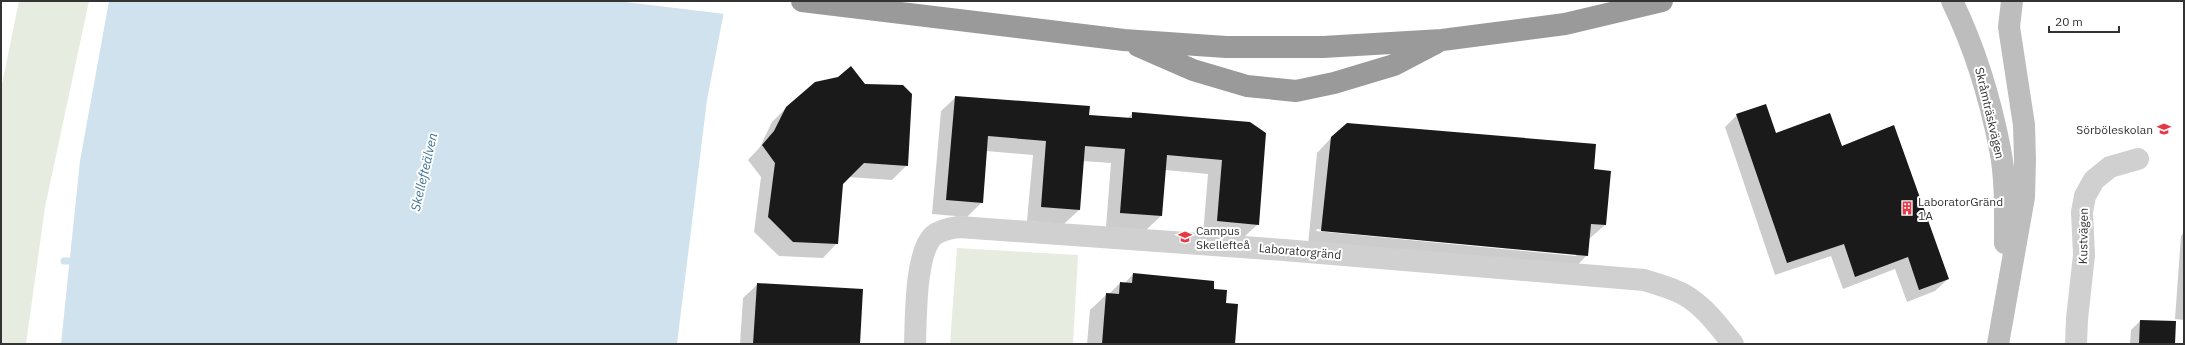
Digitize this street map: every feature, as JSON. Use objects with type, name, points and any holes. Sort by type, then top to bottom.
[{"type":"highway","points":[[802,1],[1124,40],[1226,46],[1323,47],[1442,40],[1565,24],[1662,1]]},
{"type":"highway","points":[[1124,40],[1193,70],[1247,86],[1296,91],[1334,83],[1394,66],[1442,40]]},
{"type":"main road","name":"Skråmträskvägen","points":[[1952,1],[1979,63],[2000,150],[2005,211],[2006,303]]},
{"type":"main road","name":"Skråmträskvägen","points":[[1997,342],[2006,303],[2024,197],[2024,125],[2009,27],[2012,1]]},
{"type":"street","name":"Kustvägen","points":[[2076,344],[2077,319],[2084,255],[2082,212],[2085,196],[2094,180],[2110,167],[2138,159]]},
{"type":"street","name":"Laboratorgränd","points":[[915,344],[920,260],[933,237],[946,230],[959,226],[1284,250],[1644,280],[1675,290],[1692,300],[1705,311],[1733,344]]},
{"type":"shaded area","points":[[19,1],[89,1],[45,207],[26,344],[1,344],[1,89]]},
{"type":"shaded area","points":[[957,248],[1078,255],[1073,344],[950,344]]},
{"type":"water","name":"Skellefteälven","points":[[109,1],[726,1],[707,100],[677,344],[61,344],[80,161]]},
{"type":"pier","points":[[617,1],[728,1],[725,14]]},
{"type":"building","points":[[851,66],[865,84],[903,85],[912,94],[908,166],[864,163],[843,184],[838,244],[793,242],[768,217],[775,163],[762,145],[774,131],[786,107],[815,82],[838,77]]},
{"type":"building","points":[[955,96],[1090,106],[1089,115],[1132,118],[1132,112],[1250,122],[1266,133],[1259,225],[1217,221],[1222,160],[1167,155],[1162,216],[1120,213],[1125,149],[1085,146],[1080,210],[1041,207],[1046,141],[988,136],[983,203],[946,200]]},
{"type":"building","points":[[1766,104],[1776,133],[1830,113],[1842,146],[1894,125],[1949,279],[1919,290],[1908,257],[1855,277],[1844,244],[1787,263],[1736,114]]},
{"type":"building","points":[[1347,123],[1596,144],[1594,169],[1611,171],[1606,225],[1591,224],[1588,256],[1321,231],[1331,137]]},
{"type":"building","points":[[1133,273],[1214,281],[1214,289],[1227,290],[1226,303],[1238,304],[1235,344],[1102,344],[1106,293],[1119,294],[1120,282],[1132,283]]},
{"type":"building","points":[[757,283],[863,289],[860,344],[753,344]]},
{"type":"building","points":[[2140,320],[2176,321],[2175,344],[2139,344]]},
{"type":"waterway","points":[[64,261],[69,261]]},
{"type":"place","name":"Sörböleskolan","points":[[2164,129]]},
{"type":"place","name":"LaboratorGränd 1A","points":[[1907,208]]},
{"type":"place","name":"Campus Skellefteå","points":[[1185,237]]}]
